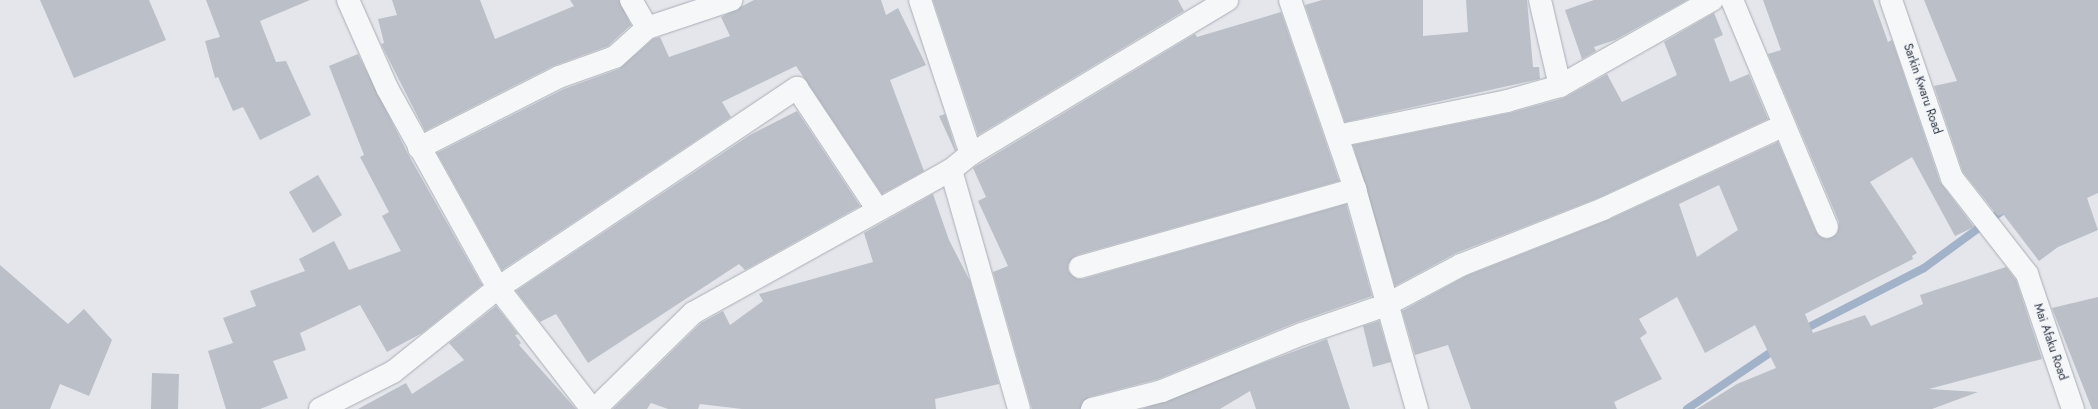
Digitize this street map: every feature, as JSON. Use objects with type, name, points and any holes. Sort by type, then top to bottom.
[{"type":"street","points":[[348,0],[387,88],[498,288],[594,409],[693,313],[951,170],[970,154],[1228,0]]},
{"type":"street","points":[[632,0],[646,28]]},
{"type":"street","points":[[419,148],[559,77],[615,57],[646,28],[731,0]]},
{"type":"street","points":[[920,0],[970,154]]},
{"type":"street","points":[[1290,0],[1355,189],[1386,305],[1417,409]]},
{"type":"street","points":[[1540,0],[1560,86]]},
{"type":"street","points":[[1337,136],[1507,101],[1560,86],[1712,0]]},
{"type":"street","points":[[1732,0],[1783,126],[1827,227]]},
{"type":"street","name":"Sarkin Kwaru Road","points":[[1890,0],[1952,178],[1986,222]]},
{"type":"street","points":[[320,409],[393,372],[498,288],[797,88],[878,210]]},
{"type":"street","points":[[1092,409],[1162,391],[1302,334],[1386,305],[1462,265],[1603,209],[1783,126]]},
{"type":"street","points":[[951,170],[1019,409]]},
{"type":"street","points":[[1080,268],[1355,189]]},
{"type":"street","name":"Mai Afaku Road","points":[[1986,222],[2027,274],[2073,409]]},
{"type":"building","points":[[40,0],[149,0],[166,40],[74,78]]},
{"type":"building","points":[[206,0],[310,0],[260,21],[276,62],[286,61],[311,115],[260,140],[243,107],[233,111],[218,77],[215,78],[205,41],[220,37]]},
{"type":"building","points":[[392,0],[480,0],[495,39],[574,6],[570,0],[619,0],[631,25],[608,46],[553,66],[425,131],[381,44],[384,43],[378,19],[397,15]]},
{"type":"building","points":[[754,0],[881,0],[886,15],[898,8],[926,65],[890,80],[924,171],[882,194],[796,66],[722,102],[731,117],[502,270],[437,153],[564,89],[619,69],[653,39],[660,37],[669,57],[730,36],[721,17]]},
{"type":"building","points":[[933,0],[1178,0],[1184,11],[978,135]]},
{"type":"building","points":[[1322,0],[1423,0],[1423,36],[1468,32],[1466,0],[1527,0],[1533,67],[1539,67],[1540,79],[1345,122],[1305,5]]},
{"type":"building","points":[[1594,0],[1687,0],[1615,40],[1594,47],[1596,51],[1582,59],[1565,10]]},
{"type":"building","points":[[1763,0],[1873,0],[1888,42],[1892,40],[1940,182],[1974,227],[1955,236],[1912,157],[1870,182],[1917,253],[1912,256],[1913,259],[1805,314],[1813,333],[1865,315],[1871,326],[1923,304],[1920,295],[2006,267],[2016,280],[2042,359],[1929,389],[1978,392],[1932,409],[1697,409],[1737,384],[1776,368],[1755,325],[1705,353],[1677,297],[1639,319],[1647,333],[1640,338],[1662,379],[1614,402],[1617,409],[1471,409],[1448,345],[1415,355],[1402,311],[1466,276],[1608,220],[1778,142],[1816,232],[1826,239],[1837,234],[1839,222],[1768,54],[1781,50]],"holes":[[[1719,185],[1738,230],[1697,257],[1679,204]]]},
{"type":"building","points":[[1924,0],[2098,0],[2098,193],[2087,198],[2098,230],[2058,247],[2039,261],[2003,214],[1998,216],[1963,172],[1934,86],[1957,81]]},
{"type":"building","points":[[1281,12],[1339,181],[1077,255],[1068,264],[1068,271],[1077,279],[1083,279],[1346,204],[1372,296],[1297,322],[1158,379],[1089,397],[1080,409],[1032,409],[993,272],[1008,266],[978,201],[986,197],[973,168],[1195,34],[1197,37]]},
{"type":"building","points":[[1714,13],[1723,35],[1714,39],[1730,82],[1749,74],[1768,119],[1598,198],[1456,253],[1395,286],[1353,145],[1510,113],[1564,98],[1607,74],[1622,102],[1677,75],[1664,42]]},
{"type":"building","points":[[358,54],[408,154],[482,285],[422,333],[387,352],[360,305],[300,333],[306,350],[273,361],[288,398],[260,409],[226,409],[208,351],[233,343],[223,318],[256,306],[250,291],[305,271],[299,259],[334,241],[349,270],[401,251],[382,216],[389,212],[360,157],[364,155],[329,66]]},
{"type":"building","points":[[797,111],[860,206],[745,270],[739,264],[588,363],[556,314],[540,322],[516,291],[750,135]]},
{"type":"building","points":[[945,114],[956,150],[955,151],[939,116]]},
{"type":"building","points":[[318,175],[342,215],[313,233],[289,192]]},
{"type":"building","points":[[933,194],[949,240],[970,281],[999,384],[935,399],[936,409],[742,409],[700,404],[698,409],[668,409],[651,403],[647,409],[613,409],[701,323],[723,311],[730,325],[763,301],[759,294],[873,262],[864,233]]},
{"type":"building","points":[[0,265],[68,324],[84,309],[112,340],[89,396],[60,384],[50,409],[0,409]]},
{"type":"building","points":[[2098,297],[2098,409],[2092,409],[2052,308]]},
{"type":"building","points":[[496,306],[518,334],[515,335],[521,343],[519,345],[576,409],[358,409],[406,383],[412,394],[464,360],[449,343]]},
{"type":"building","points":[[1379,321],[1391,362],[1373,367],[1363,326]]},
{"type":"building","points":[[1327,339],[1350,409],[1256,409],[1250,391],[1220,409],[1142,409]]},
{"type":"building","points":[[152,373],[179,374],[178,409],[151,409]]},
{"type":"waterway","points":[[1801,331],[1924,268],[2005,209]]},
{"type":"waterway","points":[[1687,409],[1777,348]]}]
